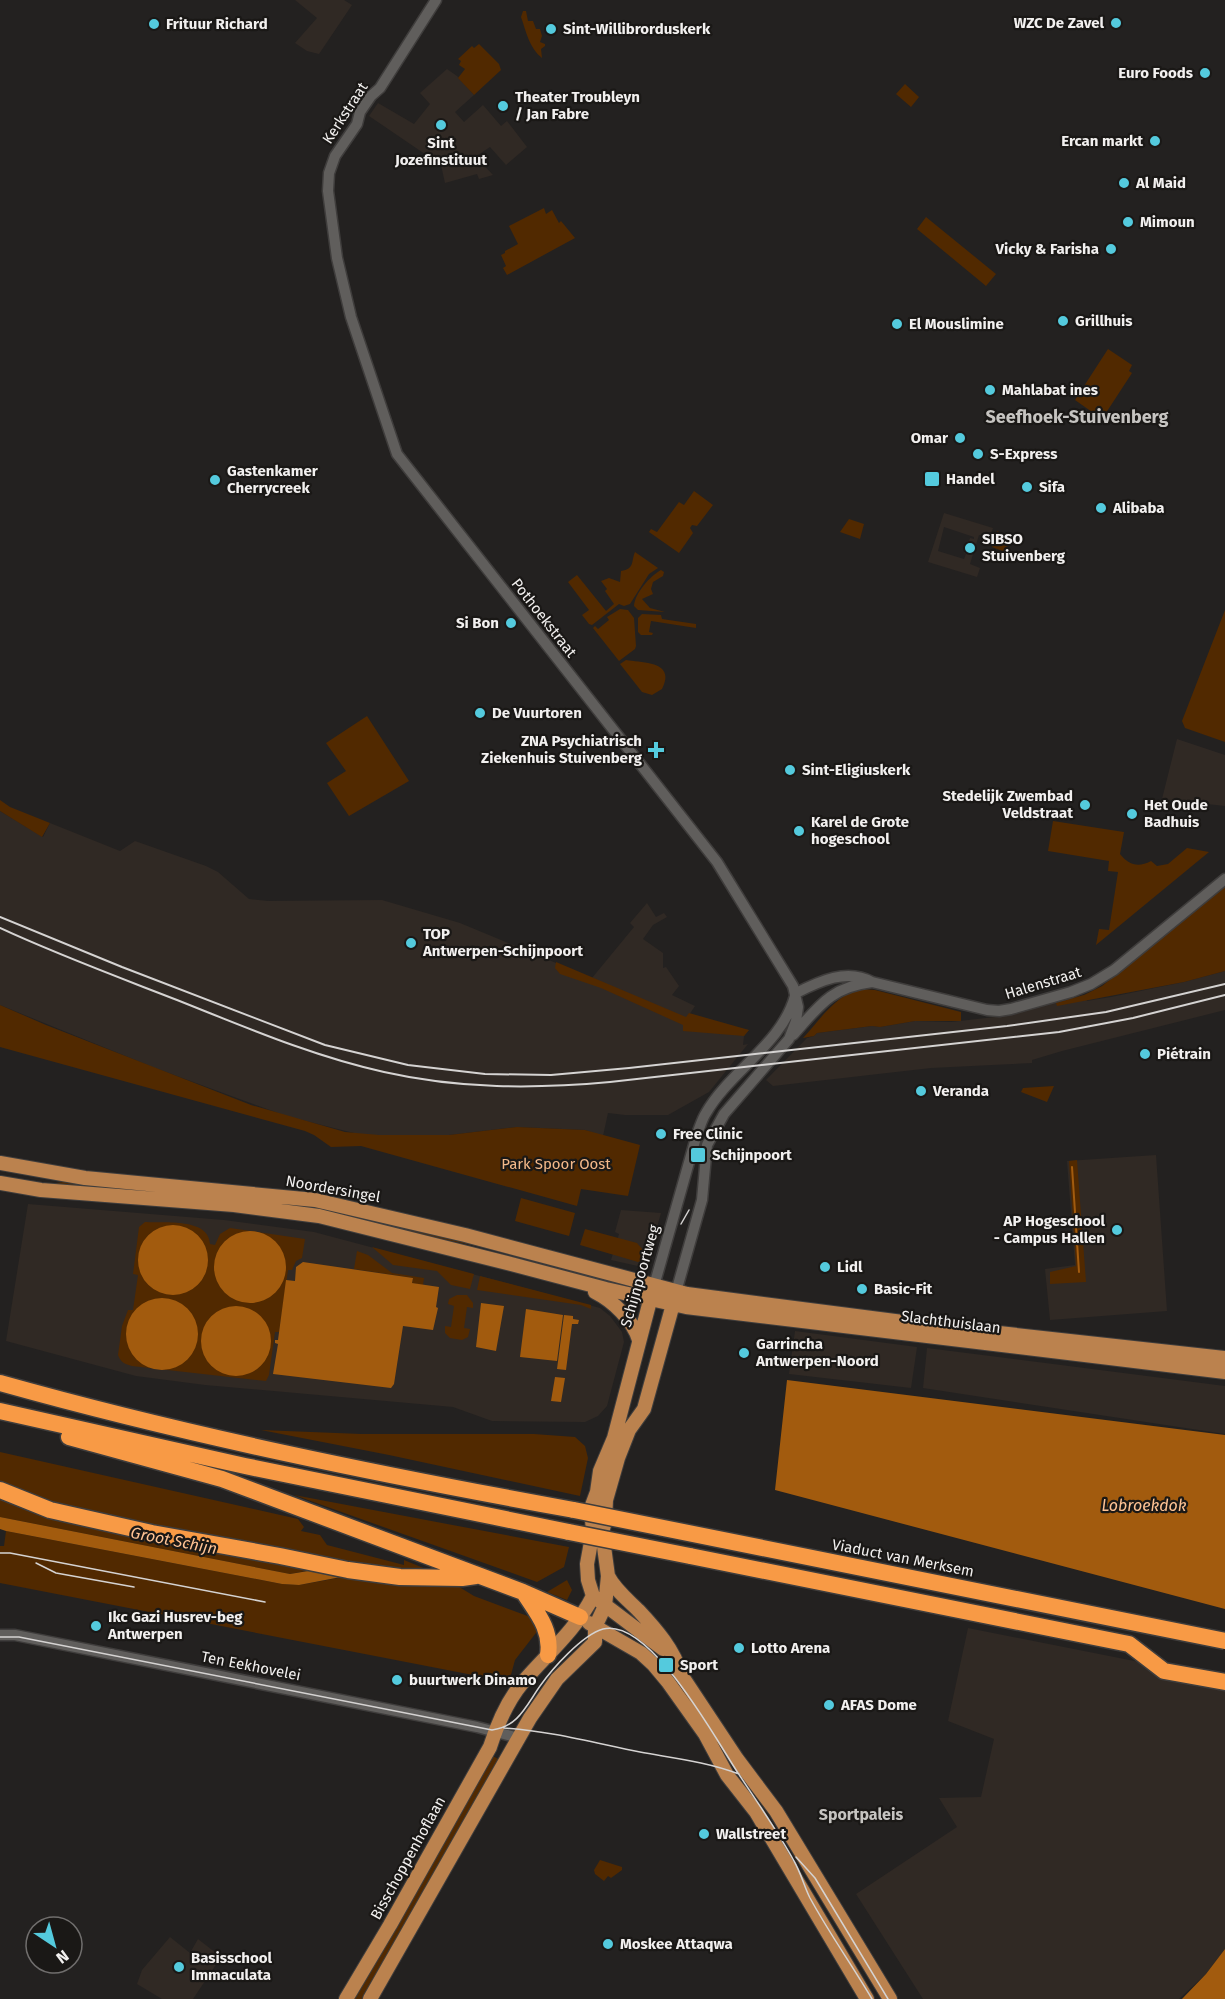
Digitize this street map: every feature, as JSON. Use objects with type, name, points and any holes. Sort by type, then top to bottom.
[{"type":"highway","name":"Viaduct van Merksem","points":[[0,1383],[84,1407],[421,1482],[574,1510],[1225,1641]]},
{"type":"highway","points":[[0,1411],[415,1502],[1129,1644],[1164,1671],[1225,1682]]},
{"type":"highway","points":[[51,1423],[72,1439],[222,1479],[523,1592],[580,1617]]},
{"type":"highway","points":[[0,1490],[50,1510],[152,1533],[348,1570],[400,1577],[480,1576]]},
{"type":"highway","points":[[523,1592],[545,1625],[548,1655]]},
{"type":"main road","name":"Noordersingel","points":[[0,1163],[86,1178],[315,1200],[465,1235],[654,1286],[674,1298]]},
{"type":"main road","name":"Noordersingel","points":[[0,1183],[41,1190],[234,1205],[319,1216],[650,1300],[674,1298]]},
{"type":"main road","points":[[574,1281],[611,1301],[635,1330],[639,1340]]},
{"type":"main road","name":"Schijnpoortweg","points":[[592,1596],[587,1564],[593,1531],[591,1508],[597,1492],[600,1471],[614,1438],[654,1286]]},
{"type":"main road","name":"Slachthuislaan","points":[[674,1298],[1225,1358]]},
{"type":"main road","name":"Slachthuislaan","points":[[674,1298],[1225,1372]]},
{"type":"main road","points":[[370,1999],[530,1718],[557,1679],[595,1642],[595,1627],[605,1606],[608,1576],[602,1532],[606,1500],[629,1430],[644,1408],[674,1298]]},
{"type":"main road","points":[[608,1576],[612,1584],[645,1617],[677,1660],[680,1673],[737,1759],[776,1811],[890,1999]]},
{"type":"main road","points":[[677,1660],[592,1596],[580,1617],[641,1653],[660,1671],[705,1734],[727,1775],[756,1812],[867,1999]]},
{"type":"main road","name":"Bisschoppenhoflaan","points":[[346,1999],[490,1747],[495,1731],[521,1685],[580,1617]]},
{"type":"street","name":"Kerkstraat","points":[[337,258],[328,190],[332,164],[357,124],[360,112],[380,88],[436,0]]},
{"type":"street","name":"Pothoekstraat","points":[[337,258],[351,317],[397,454],[717,862],[796,993]]},
{"type":"street","name":"Halenstraat","points":[[796,993],[817,983],[844,975],[861,976],[872,982],[993,1011],[1011,1009],[1086,987],[1108,974],[1225,879]]},
{"type":"street","name":"Halenstraat","points":[[789,1039],[834,993],[849,986],[872,982]]},
{"type":"street","points":[[674,1298],[702,1200],[707,1145],[724,1114],[789,1039],[798,1012],[796,993]]},
{"type":"street","name":"Schijnpoortweg","points":[[654,1286],[697,1134],[706,1113],[782,1024],[796,993]]},
{"type":"street","name":"Ten Eekhovelei","points":[[0,1635],[15,1635],[495,1731]]},
{"type":"street","points":[[495,1731],[519,1738]]},
{"type":"shaded area","points":[[295,0],[344,0],[352,5],[319,54],[307,51],[295,43],[317,18]]},
{"type":"shaded area","name":"Sint Jozefinstituut","points":[[447,69],[457,76],[474,95],[455,112],[464,122],[483,105],[501,126],[507,121],[527,147],[506,165],[490,147],[478,155],[476,157],[493,175],[479,179],[477,174],[445,183],[441,165],[369,116],[378,103],[414,124],[430,104],[420,93]]},
{"type":"shaded area","name":"SIBSO Stuivenberg","points":[[944,513],[993,528],[990,538],[979,535],[970,564],[980,568],[977,577],[928,562]],"holes":[[[944,527],[974,537],[967,541],[964,559],[938,551]]]},
{"type":"shaded area","points":[[1177,739],[1225,755],[1225,806],[1162,799]]},
{"type":"shaded area","points":[[0,811],[43,837],[50,823],[120,851],[135,841],[206,866],[218,872],[249,899],[268,901],[382,900],[460,923],[592,978],[634,927],[630,923],[647,903],[656,917],[664,913],[667,917],[653,925],[643,939],[663,953],[663,968],[666,967],[679,986],[672,995],[695,1006],[687,1018],[749,1030],[744,1036],[743,1045],[748,1044],[709,1092],[668,1115],[608,1113],[603,1136],[585,1130],[517,1127],[449,1135],[362,1135],[286,1116],[155,1068],[0,1005]]},
{"type":"shaded area","points":[[1225,971],[1225,1010],[1062,1051],[1032,1060],[1032,1063],[931,1068],[773,1086],[766,1080],[807,1038],[817,1033],[915,1021],[951,1022],[1003,1016],[1084,995],[1087,1001],[1111,997]]},
{"type":"shaded area","name":"AP Hogeschool - Campus Hallen","points":[[1156,1155],[1167,1311],[1050,1320],[1045,1269],[1075,1265],[1067,1161]]},
{"type":"shaded area","points":[[28,1204],[224,1220],[314,1232],[600,1308],[610,1316],[622,1332],[624,1342],[607,1406],[598,1416],[585,1422],[492,1421],[453,1407],[205,1385],[136,1376],[6,1341]]},
{"type":"shaded area","points":[[621,1210],[661,1213],[647,1261],[642,1267],[611,1260],[619,1234],[615,1232]]},
{"type":"shaded area","points":[[795,1331],[917,1347],[911,1388],[789,1374]]},
{"type":"shaded area","points":[[927,1348],[1225,1386],[1225,1434],[923,1388]]},
{"type":"shaded area","points":[[968,1628],[1225,1679],[1225,1949],[1206,1974],[1179,1999],[923,1999],[856,1894],[957,1827],[939,1798],[981,1797],[994,1739],[948,1721]]},
{"type":"shaded area","name":"Basisschool Immaculata","points":[[170,1937],[190,1953],[198,1939],[221,1957],[193,1999],[162,1999],[137,1984],[142,1970]]},
{"type":"green space","points":[[523,11],[526,11],[528,21],[533,21],[536,29],[540,29],[542,36],[540,42],[545,44],[541,49],[542,58],[528,39],[521,17]]},
{"type":"green space","points":[[479,44],[499,64],[501,70],[474,95],[458,78],[465,69],[459,65],[461,61],[458,59],[472,46],[474,48]]},
{"type":"green space","points":[[905,84],[919,97],[911,107],[896,94]]},
{"type":"green space","points":[[544,208],[546,214],[552,210],[559,223],[561,221],[575,238],[507,275],[503,268],[506,266],[501,255],[518,244],[509,226]]},
{"type":"green space","points":[[926,217],[996,274],[986,286],[917,229]]},
{"type":"green space","points":[[1108,349],[1132,365],[1129,371],[1132,373],[1102,419],[1075,400]]},
{"type":"green space","points":[[694,491],[713,505],[697,526],[692,525],[690,528],[693,533],[679,553],[649,532],[651,529],[657,532],[679,502],[684,505]]},
{"type":"green space","points":[[849,519],[864,524],[860,539],[840,532]]},
{"type":"green space","points":[[997,531],[1012,537],[1005,552],[992,547]]},
{"type":"green space","points":[[635,552],[658,568],[649,574],[630,604],[624,606],[619,604],[592,625],[589,624],[582,615],[589,610],[568,582],[577,575],[606,611],[614,604],[601,581],[609,578],[620,582],[621,571],[631,566]]},
{"type":"green space","points":[[661,570],[664,572],[663,576],[653,582],[651,589],[653,594],[642,599],[650,608],[665,612],[638,610],[634,606],[640,590]]},
{"type":"green space","points":[[620,609],[628,610],[634,618],[636,646],[619,661],[593,628],[595,626],[598,629],[609,620],[607,617]]},
{"type":"green space","points":[[1225,610],[1225,742],[1185,728],[1182,721]]},
{"type":"green space","points":[[642,614],[661,615],[662,619],[696,624],[696,628],[651,621],[649,632],[653,633],[652,635],[641,635],[638,632],[638,618]]},
{"type":"green space","points":[[626,660],[649,663],[662,668],[665,680],[662,689],[652,695],[642,692],[620,664]]},
{"type":"green space","points":[[367,716],[409,781],[349,816],[327,783],[346,771],[326,743]]},
{"type":"green space","points":[[0,800],[10,807],[50,823],[42,837],[0,811]]},
{"type":"green space","points":[[1053,821],[1124,832],[1120,854],[1134,864],[1151,861],[1157,866],[1168,864],[1187,848],[1209,852],[1096,945],[1099,929],[1109,930],[1118,872],[1108,871],[1109,861],[1048,851]]},
{"type":"green space","points":[[1225,887],[1225,971],[1184,982],[1057,1006],[1056,1003],[1084,995],[1102,986]]},
{"type":"green space","points":[[556,962],[686,1017],[689,1013],[749,1030],[744,1036],[683,1031],[683,1025],[601,988],[560,974],[555,968]]},
{"type":"green space","points":[[861,989],[875,990],[961,1012],[961,1021],[915,1021],[817,1033],[814,1036],[803,1038],[836,1002]]},
{"type":"green space","name":"Park Spoor Oost","points":[[0,1005],[251,1105],[345,1132],[379,1135],[449,1135],[517,1127],[585,1130],[640,1145],[628,1196],[581,1189],[577,1206],[361,1146],[331,1147],[305,1131],[0,1047]]},
{"type":"green space","points":[[1054,1086],[1047,1102],[1021,1092],[1023,1088]]},
{"type":"green space","points":[[1077,1160],[1086,1282],[1050,1284],[1050,1272],[1076,1266],[1069,1161]]},
{"type":"green space","points":[[0,1176],[42,1183],[68,1181],[232,1196],[330,1209],[441,1234],[625,1284],[482,1247],[420,1235],[37,1185],[0,1179]]},
{"type":"green space","points":[[521,1198],[575,1213],[569,1236],[515,1221]]},
{"type":"green space","points":[[145,1222],[194,1226],[208,1236],[210,1244],[215,1245],[220,1234],[230,1228],[305,1239],[302,1258],[296,1261],[292,1270],[288,1270],[279,1332],[275,1332],[269,1375],[266,1381],[132,1366],[120,1360],[118,1355],[122,1326],[128,1310],[133,1310],[138,1275],[133,1274],[139,1227]]},
{"type":"green space","points":[[585,1229],[637,1243],[643,1250],[642,1260],[638,1262],[580,1245]]},
{"type":"green space","points":[[372,1247],[474,1274],[470,1289],[451,1285],[437,1271],[393,1265]]},
{"type":"green space","points":[[357,1251],[368,1255],[392,1273],[424,1278],[423,1285],[412,1283],[413,1278],[354,1269]]},
{"type":"green space","points":[[480,1276],[591,1305],[591,1309],[581,1305],[477,1290]]},
{"type":"green space","points":[[457,1295],[467,1295],[473,1303],[473,1308],[467,1307],[464,1328],[470,1329],[468,1337],[462,1340],[450,1338],[445,1333],[445,1326],[451,1327],[454,1306],[448,1304],[449,1299]]},
{"type":"green space","points":[[261,1430],[361,1434],[534,1434],[575,1437],[585,1446],[588,1458],[580,1496]]},
{"type":"green space","points":[[0,1452],[298,1519],[304,1527],[301,1531],[320,1535],[327,1545],[404,1565],[404,1560],[438,1574],[474,1596],[533,1618],[539,1629],[515,1660],[509,1682],[0,1583],[0,1546],[4,1546],[6,1531],[282,1584],[299,1585],[355,1575],[352,1562],[290,1574],[0,1517]]},
{"type":"green space","points":[[294,1495],[569,1547],[564,1567],[537,1582]]},
{"type":"green space","points":[[567,1580],[572,1590],[567,1600],[547,1592]]},
{"type":"green space","points":[[491,1755],[500,1760],[363,1999],[350,1999]]},
{"type":"green space","points":[[600,1860],[622,1867],[622,1870],[611,1878],[608,1876],[604,1881],[595,1874],[594,1870]]},
{"type":"water","points":[[180,1225],[193,1231],[202,1240],[206,1246],[208,1260],[206,1274],[198,1285],[187,1293],[166,1295],[148,1285],[140,1274],[138,1253],[148,1235],[159,1227]]},
{"type":"water","points":[[250,1231],[270,1237],[280,1247],[286,1267],[280,1287],[270,1297],[250,1303],[230,1297],[220,1287],[214,1267],[220,1247],[230,1237]]},
{"type":"water","points":[[303,1262],[413,1278],[412,1283],[439,1287],[436,1307],[438,1308],[433,1330],[403,1326],[394,1384],[391,1388],[273,1374],[278,1344],[275,1340],[278,1340],[286,1280],[295,1281],[296,1267]]},
{"type":"water","points":[[162,1298],[182,1304],[192,1314],[198,1334],[192,1354],[182,1364],[162,1370],[142,1364],[132,1354],[126,1334],[132,1314],[142,1304]]},
{"type":"water","points":[[481,1303],[504,1306],[496,1351],[476,1347]]},
{"type":"water","points":[[236,1306],[249,1309],[261,1316],[268,1328],[271,1341],[268,1354],[261,1366],[249,1373],[236,1376],[223,1373],[211,1366],[204,1354],[201,1341],[204,1328],[211,1316],[223,1309]]},
{"type":"water","points":[[526,1309],[563,1315],[557,1361],[520,1357]]},
{"type":"water","points":[[564,1315],[573,1316],[573,1319],[579,1320],[578,1324],[572,1324],[566,1370],[557,1369]]},
{"type":"water","points":[[555,1377],[565,1378],[561,1402],[551,1401]]},
{"type":"water","name":"Lobroekdok","points":[[787,1380],[1225,1435],[1225,1609],[775,1490]]},
{"type":"water","name":"Groot Schijn","points":[[0,1517],[290,1574],[332,1567],[341,1577],[299,1585],[282,1584],[6,1531],[0,1529]]},
{"type":"water","points":[[1225,1949],[1225,1999],[1182,1999],[1206,1974]]},
{"type":"waterway","points":[[1072,1167],[1079,1272]]},
{"type":"tram line","points":[[681,1224],[689,1210]]},
{"type":"tram line","points":[[0,1553],[10,1553],[265,1602]]},
{"type":"tram line","points":[[36,1563],[56,1573],[134,1587]]},
{"type":"tram line","points":[[0,1637],[19,1637],[492,1730],[515,1720],[552,1671],[586,1638],[603,1629],[621,1630],[641,1642],[661,1661],[698,1710],[781,1838],[817,1911],[872,1999]]},
{"type":"tram line","points":[[504,1728],[555,1735],[690,1761],[739,1774]]},
{"type":"tram line","points":[[796,1857],[815,1878],[888,1999]]},
{"type":"railway","points":[[0,917],[122,967],[325,1045],[408,1065],[485,1074],[551,1075],[629,1068],[1007,1026],[1106,1012],[1225,984]]},
{"type":"railway","points":[[0,928],[88,966],[331,1058],[412,1078],[497,1086],[553,1086],[610,1082],[1059,1032],[1133,1018],[1225,995]]},
{"type":"place","name":"WZC De Zavel","points":[[1116,23]]},
{"type":"place","name":"Frituur Richard","points":[[154,24]]},
{"type":"place","name":"Sint-Willibrorduskerk","points":[[551,29]]},
{"type":"place","name":"Euro Foods","points":[[1205,73]]},
{"type":"place","name":"Theater Troubleyn / Jan Fabre","points":[[503,106]]},
{"type":"place","name":"Sint Jozefinstituut","points":[[441,125]]},
{"type":"place","name":"Ercan markt","points":[[1155,141]]},
{"type":"place","name":"Al Maid","points":[[1124,183]]},
{"type":"place","name":"Mimoun","points":[[1128,222]]},
{"type":"place","name":"Vicky & Farisha","points":[[1111,249]]},
{"type":"place","name":"Grillhuis","points":[[1063,321]]},
{"type":"place","name":"El Mouslimine","points":[[897,324]]},
{"type":"place","name":"Mahlabat ines","points":[[990,390]]},
{"type":"place","name":"Omar","points":[[960,438]]},
{"type":"place","name":"S-Express","points":[[978,454]]},
{"type":"place","name":"Handel","points":[[932,479]]},
{"type":"place","name":"Gastenkamer Cherrycreek","points":[[215,480]]},
{"type":"place","name":"Sifa","points":[[1027,487]]},
{"type":"place","name":"Alibaba","points":[[1101,508]]},
{"type":"place","name":"SIBSO Stuivenberg","points":[[970,548]]},
{"type":"place","name":"Si Bon","points":[[511,623]]},
{"type":"place","name":"De Vuurtoren","points":[[480,713]]},
{"type":"place","name":"ZNA Psychiatrisch Ziekenhuis Stuivenberg","points":[[656,750]]},
{"type":"place","name":"Sint-Eligiuskerk","points":[[790,770]]},
{"type":"place","name":"Stedelijk Zwembad Veldstraat","points":[[1085,805]]},
{"type":"place","name":"Het Oude Badhuis","points":[[1132,814]]},
{"type":"place","name":"Karel de Grote hogeschool","points":[[799,831]]},
{"type":"place","name":"TOP Antwerpen-Schijnpoort","points":[[411,943]]},
{"type":"place","name":"Piétrain","points":[[1145,1054]]},
{"type":"place","name":"Veranda","points":[[921,1091]]},
{"type":"place","name":"Free Clinic","points":[[661,1134]]},
{"type":"place","name":"Schijnpoort","points":[[698,1155]]},
{"type":"place","name":"AP Hogeschool - Campus Hallen","points":[[1117,1230]]},
{"type":"place","name":"Lidl","points":[[825,1267]]},
{"type":"place","name":"Basic-Fit","points":[[862,1289]]},
{"type":"place","name":"Garrincha Antwerpen-Noord","points":[[744,1353]]},
{"type":"place","name":"Ikc Gazi Husrev-beg Antwerpen","points":[[96,1626]]},
{"type":"place","name":"Lotto Arena","points":[[739,1648]]},
{"type":"place","name":"Sport","points":[[666,1665]]},
{"type":"place","name":"buurtwerk Dinamo","points":[[397,1680]]},
{"type":"place","name":"AFAS Dome","points":[[829,1705]]},
{"type":"place","name":"Wallstreet","points":[[704,1834]]},
{"type":"place","name":"Moskee Attaqwa","points":[[608,1944]]},
{"type":"place","name":"Basisschool Immaculata","points":[[179,1967]]},
{"type":"district","name":"Seefhoek-Stuivenberg","points":[[1077,417]]},
{"type":"district","name":"Sportpaleis","points":[[861,1814]]}]
